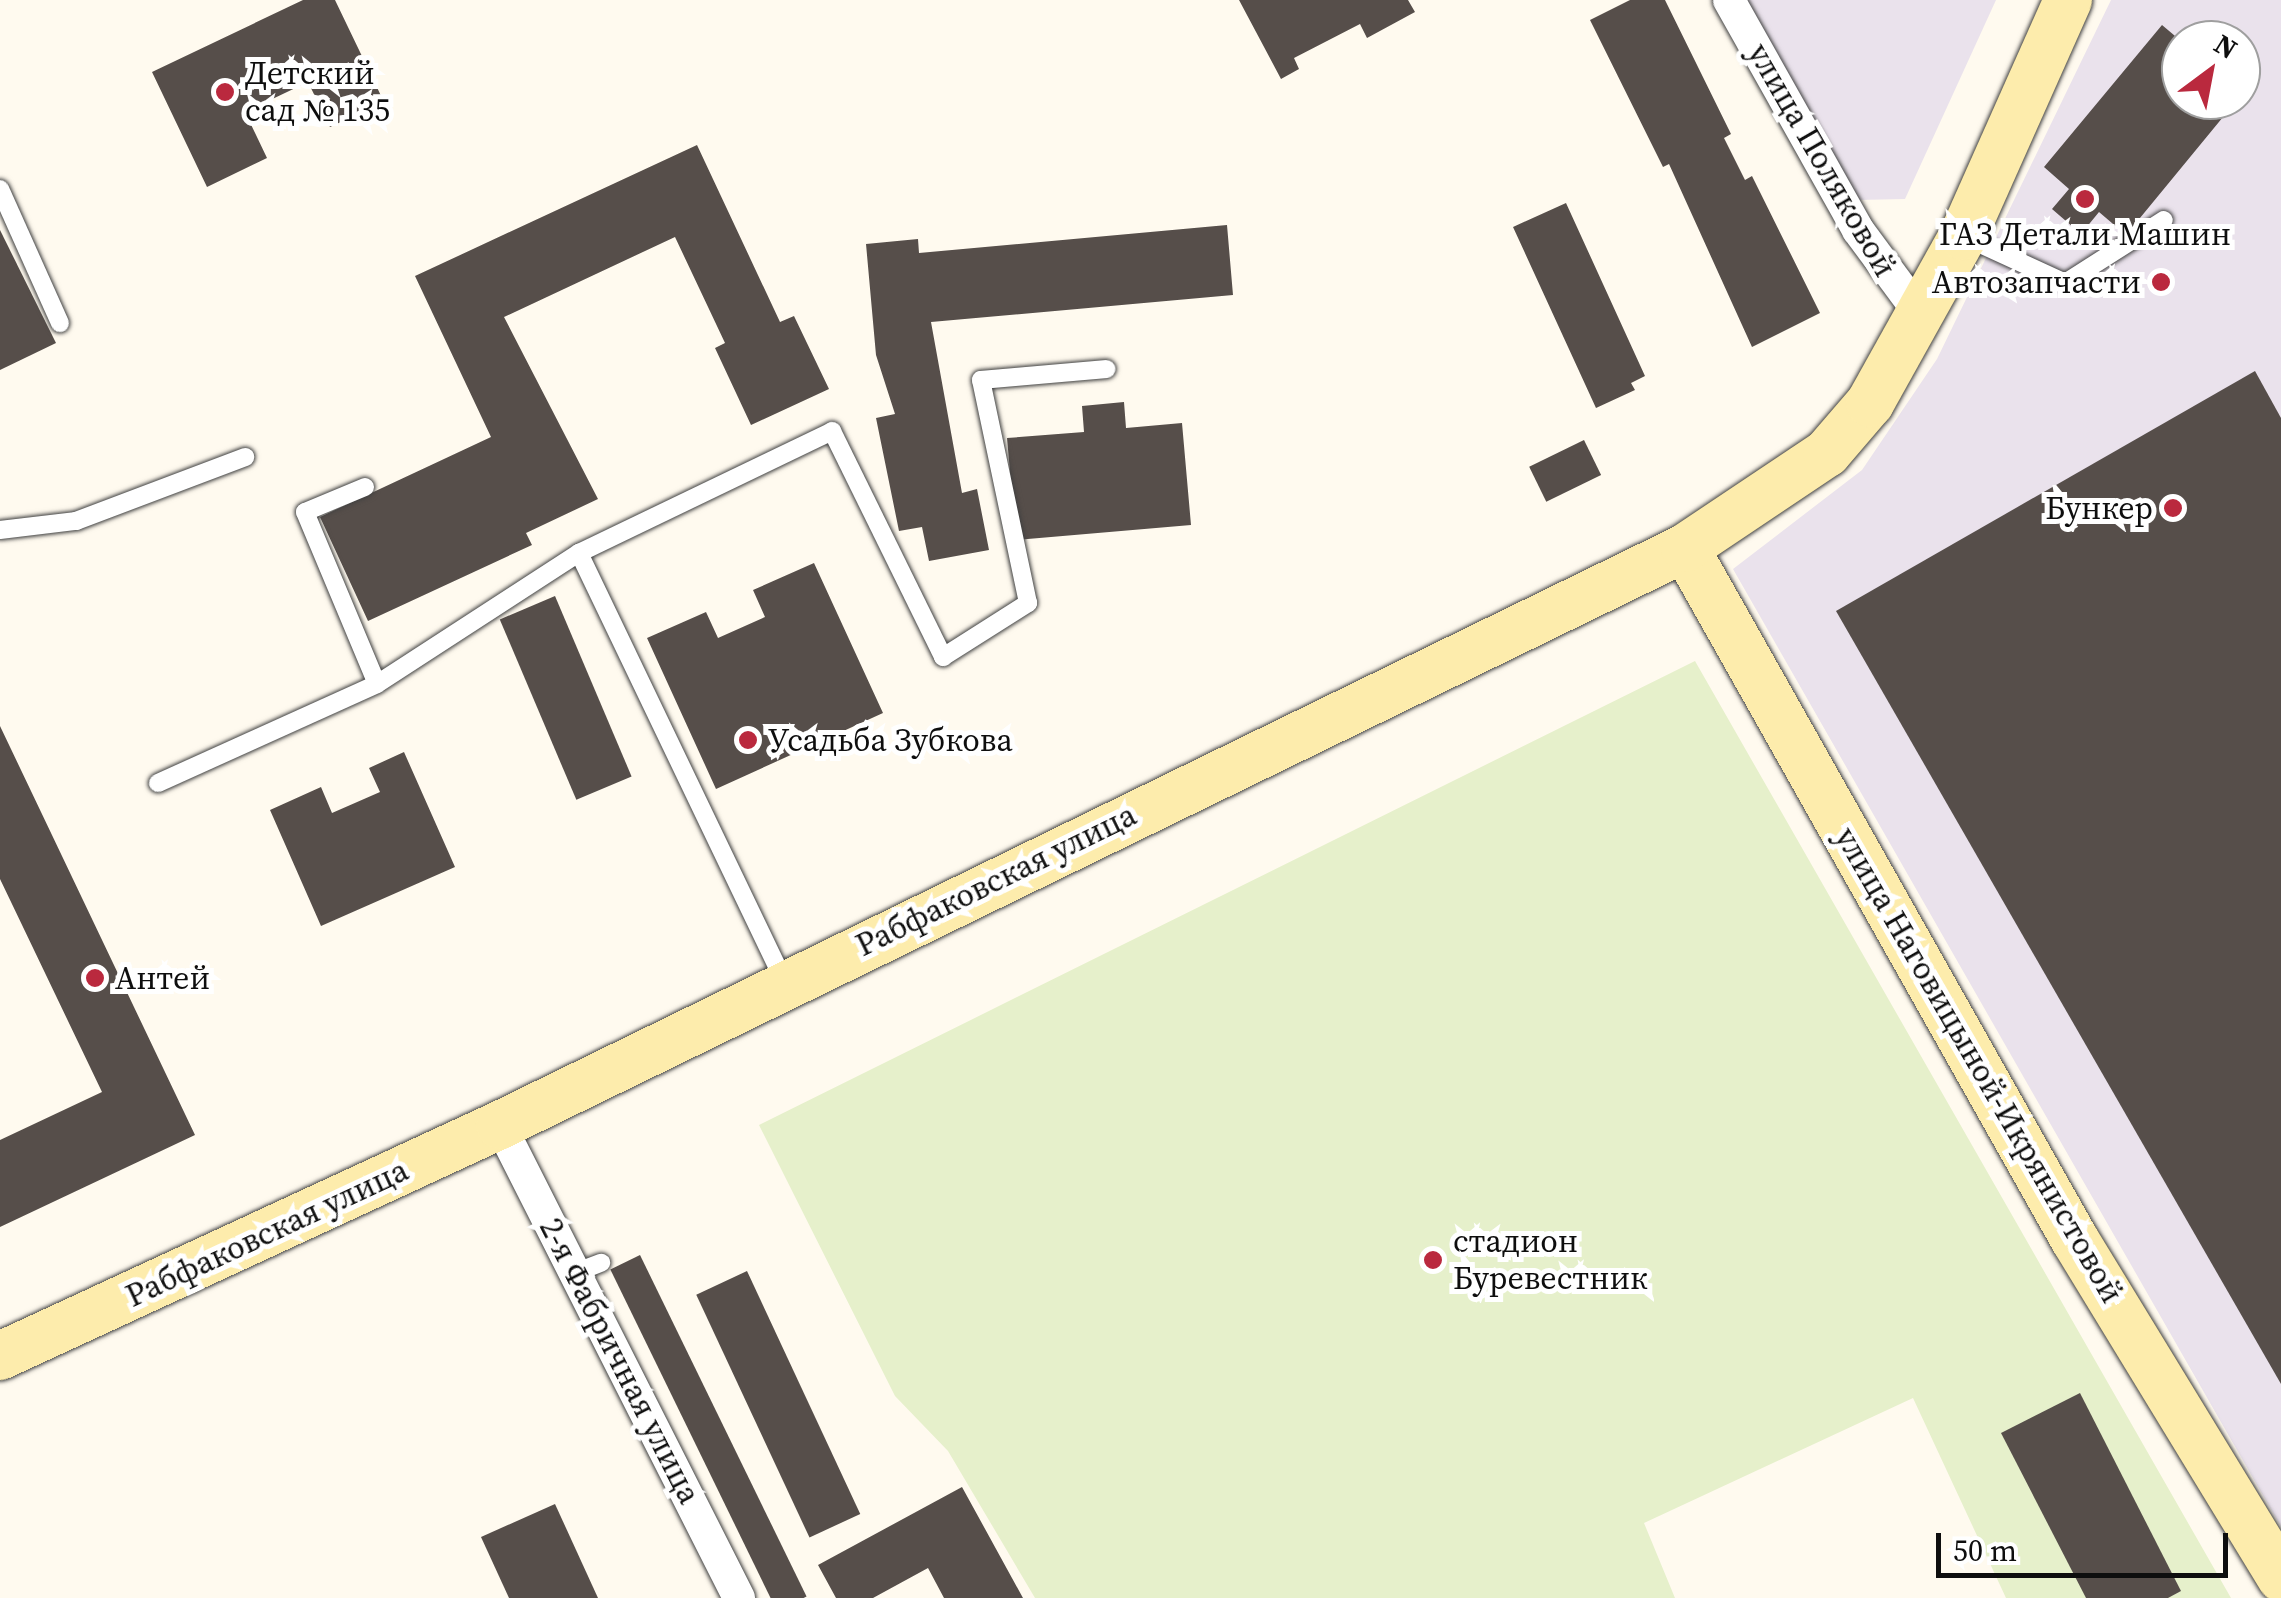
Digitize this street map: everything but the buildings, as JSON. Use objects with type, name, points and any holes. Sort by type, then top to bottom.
[{"type":"main road","name":"Рабфаковская улица","points":[[0,1356],[500,1125],[785,982],[1685,548],[1828,453],[1870,403],[1963,236],[2068,0]]},
{"type":"main road","name":"улица Наговицыной-Икрянистовой","points":[[1685,548],[2075,1240],[2281,1578]]},
{"type":"street","name":"улица Поляковой","points":[[1729,0],[1858,230],[1921,316]]},
{"type":"street","name":"2-я Фабричная улица","points":[[500,1125],[588,1268],[739,1598]]},
{"type":"lane","points":[[0,188],[60,324]]},
{"type":"lane","points":[[1963,236],[2065,283],[2164,220]]},
{"type":"lane","points":[[158,783],[378,684],[579,552],[832,430],[942,657],[1028,603],[981,380],[1107,369]]},
{"type":"lane","points":[[0,530],[76,521],[245,457]]},
{"type":"lane","points":[[365,487],[305,512],[378,684]]},
{"type":"lane","points":[[579,552],[785,982]]},
{"type":"shaded area","points":[[1744,0],[1996,0],[1905,199],[1857,200]]},
{"type":"shaded area","points":[[2111,0],[2281,0],[2281,1527],[1733,569],[1862,470],[1937,359]]},
{"type":"green space","name":"стадион Буревестник","points":[[1695,661],[2231,1598],[2006,1598],[1913,1398],[1644,1523],[1675,1598],[1035,1598],[948,1451],[895,1396],[759,1125]]},
{"type":"place","name":"Детский сад № 135","points":[[225,92]]},
{"type":"place","name":"ГАЗ Детали Машин","points":[[2085,199]]},
{"type":"place","name":"Автозапчасти","points":[[2161,282]]},
{"type":"place","name":"Бункер","points":[[2173,508]]},
{"type":"place","name":"Усадьба Зубкова","points":[[748,740]]},
{"type":"place","name":"Антей","points":[[95,978]]},
{"type":"place","name":"стадион Буревестник","points":[[1433,1260]]}]
